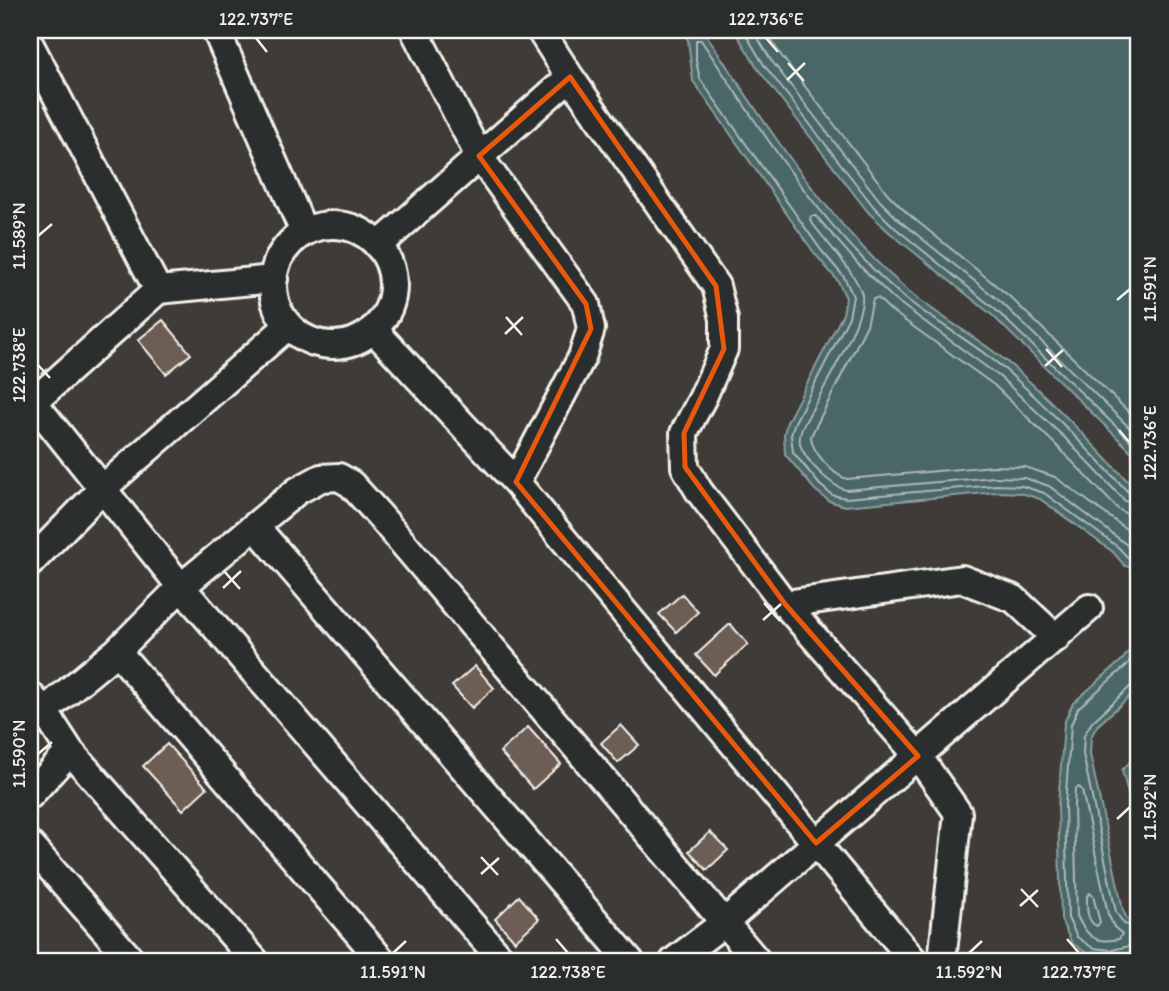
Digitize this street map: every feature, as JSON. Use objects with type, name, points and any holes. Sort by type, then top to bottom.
[{"type":"street","points":[[216,30],[304,232]]},
{"type":"street","points":[[414,30],[478,156],[586,304],[591,329],[582,357],[516,482]]},
{"type":"street","points":[[540,30],[716,286],[724,319],[724,349],[684,433],[685,467],[698,491],[785,604],[918,756],[958,813],[942,961]]},
{"type":"street","points":[[30,45],[158,290]]},
{"type":"street","points":[[378,246],[570,77]]},
{"type":"street","points":[[328,225],[353,228],[378,246],[387,257],[393,278],[392,299],[382,321],[364,337],[338,345],[309,341],[288,326],[279,312],[272,288],[278,260],[304,232],[328,225]]},
{"type":"street","points":[[274,279],[158,290],[31,402],[181,587],[503,961]]},
{"type":"street","points":[[30,563],[102,489],[288,326]]},
{"type":"street","points":[[373,329],[516,482],[914,961]]},
{"type":"street","points":[[255,961],[70,751],[37,703],[117,651],[181,587],[297,491],[321,478],[339,477],[351,484],[757,961]]},
{"type":"street","points":[[255,526],[630,961]]},
{"type":"street","points":[[785,604],[962,579],[1014,598],[1056,638]]},
{"type":"street","points":[[674,961],[725,922],[1089,608]]},
{"type":"street","points":[[117,651],[383,961]]},
{"type":"street","points":[[30,795],[70,751]]},
{"type":"street","points":[[30,845],[132,961]]},
{"type":"highlighted area","points":[[570,77],[716,286],[724,349],[684,433],[685,467],[785,604],[918,756],[816,843],[516,482],[591,329],[586,304],[479,156]]},
{"type":"water","points":[[682,30],[703,30],[795,166],[875,260],[905,288],[986,346],[1029,381],[1139,493],[1137,570],[1125,566],[1113,552],[1040,499],[1021,493],[997,492],[845,506],[829,501],[815,490],[785,454],[784,434],[787,422],[843,314],[846,298],[838,281],[815,254],[693,81],[688,40]]},
{"type":"water","points":[[734,30],[1139,30],[1139,459],[992,315],[868,212],[758,69]]},
{"type":"water","points":[[1139,625],[1139,688],[1097,726],[1091,737],[1090,754],[1123,910],[1127,919],[1139,920],[1139,951],[1111,957],[1090,955],[1072,943],[1061,920],[1058,806],[1064,723],[1073,703],[1122,660],[1132,647]]},
{"type":"water","points":[[1139,753],[1139,837],[1122,770]]},
{"type":"building","points":[[163,320],[191,354],[166,374],[138,340]]},
{"type":"building","points":[[682,594],[698,612],[676,632],[659,614]]},
{"type":"building","points":[[730,624],[748,644],[714,675],[696,655]]},
{"type":"building","points":[[475,666],[494,688],[472,708],[452,686]]},
{"type":"building","points":[[621,725],[639,745],[618,763],[601,743]]},
{"type":"building","points":[[528,727],[561,764],[533,789],[500,752]]},
{"type":"building","points":[[167,744],[207,788],[183,810],[143,766]]},
{"type":"building","points":[[710,832],[728,850],[707,870],[689,851]]},
{"type":"building","points":[[519,896],[539,919],[515,941],[495,919]]},
{"type":"waterway","points":[[1137,570],[1139,576]]}]
